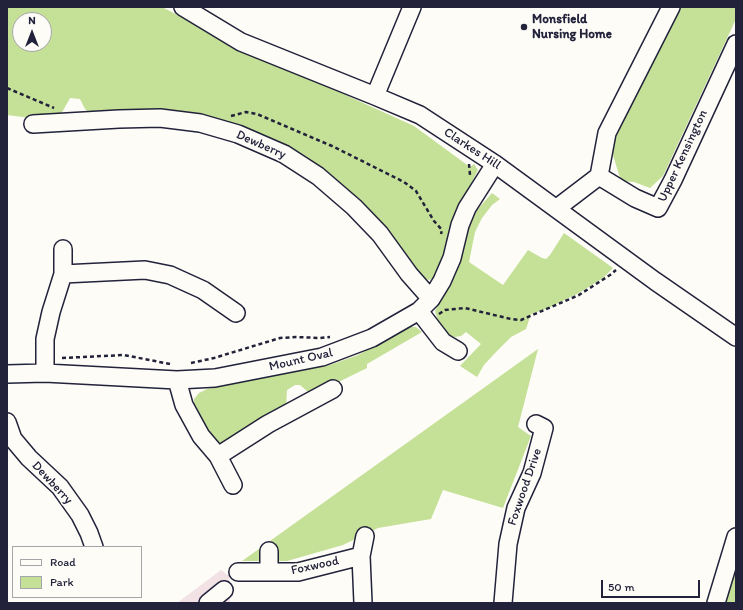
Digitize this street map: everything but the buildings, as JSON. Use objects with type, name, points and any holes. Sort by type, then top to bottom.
[{"type":"street","name":"Clarkes Hill","points":[[183,7],[241,42],[420,115],[495,164],[626,259],[736,336]]},
{"type":"street","points":[[375,96],[412,7]]},
{"type":"street","points":[[557,208],[599,176],[607,132],[671,7]]},
{"type":"street","name":"Upper Kensington","points":[[599,176],[635,198],[658,208],[673,180],[736,44]]},
{"type":"street","name":"Dewberry","points":[[33,124],[160,118],[200,123],[218,128],[238,134],[284,154],[318,176],[354,207],[380,234],[430,298]]},
{"type":"street","name":"Mount Oval","points":[[7,374],[45,366],[177,372],[215,378],[322,357],[372,338],[423,316],[430,298],[442,281],[452,258],[460,225],[467,208],[495,164]]},
{"type":"street","points":[[45,366],[45,339],[51,312],[63,274],[63,249]]},
{"type":"street","points":[[63,274],[145,270],[170,275],[203,290],[236,313]]},
{"type":"street","points":[[423,316],[442,342],[458,351]]},
{"type":"street","points":[[177,372],[184,405],[202,436],[218,456],[233,485]]},
{"type":"street","points":[[218,456],[268,424],[333,389]]},
{"type":"street","name":"Dewberry","points":[[7,422],[13,439],[29,458],[60,488],[80,515],[94,546]]},
{"type":"street","name":"Foxwood Drive","points":[[503,603],[508,544],[516,508],[532,473],[544,428],[536,424]]},
{"type":"street","points":[[364,603],[361,556],[365,536]]},
{"type":"street","points":[[716,603],[736,537]]},
{"type":"street","points":[[269,551],[269,572]]},
{"type":"street","name":"Foxwood","points":[[238,572],[298,572],[361,556]]},
{"type":"street","points":[[208,603],[224,590]]},
{"type":"path","points":[[7,88],[63,112],[67,122]]},
{"type":"path","points":[[218,128],[221,121],[236,114],[246,112],[257,114],[332,146],[404,182],[416,191],[434,221],[442,230]]},
{"type":"path","points":[[468,180],[471,172],[469,162]]},
{"type":"path","points":[[441,236],[444,225]]},
{"type":"path","points":[[423,316],[455,308],[471,309],[521,320],[579,295],[610,275],[626,259]]},
{"type":"path","points":[[189,364],[280,338],[320,338],[332,336]]},
{"type":"path","points":[[45,366],[124,356],[177,372]]},
{"type":"shaded area","points":[[221,570],[229,576],[230,603],[177,603]]},
{"type":"green space","points":[[7,7],[162,7],[233,44],[414,126],[470,167],[474,164],[478,170],[453,220],[440,272],[434,278],[429,280],[423,278],[417,272],[384,226],[352,193],[330,174],[304,155],[276,142],[91,114],[85,109],[80,99],[70,98],[60,116],[31,118],[7,115]]},
{"type":"green space","points":[[679,7],[736,7],[736,19],[663,176],[650,188],[634,182],[621,181],[612,152],[615,139]]},
{"type":"green space","points":[[492,193],[500,199],[492,205],[482,218],[475,232],[469,262],[503,285],[528,250],[546,259],[564,233],[613,268],[603,278],[579,293],[546,309],[531,314],[526,329],[511,337],[484,365],[477,377],[460,366],[481,344],[466,332],[461,336],[455,337],[446,334],[438,321],[435,311],[456,272],[464,248],[468,225],[477,210]]},
{"type":"green space","points":[[410,327],[416,327],[422,332],[367,364],[367,368],[314,394],[307,391],[300,385],[295,385],[287,390],[286,408],[226,444],[221,444],[209,434],[194,406],[194,399],[199,393],[207,389],[330,365],[358,355]]},
{"type":"green space","points":[[538,349],[518,427],[531,436],[503,508],[443,490],[431,519],[378,528],[343,545],[287,561],[242,561]]},
{"type":"green space","points":[[736,571],[736,603],[727,603],[726,598]]},
{"type":"place","name":"Monsfield Nursing Home","points":[[524,27]]}]
